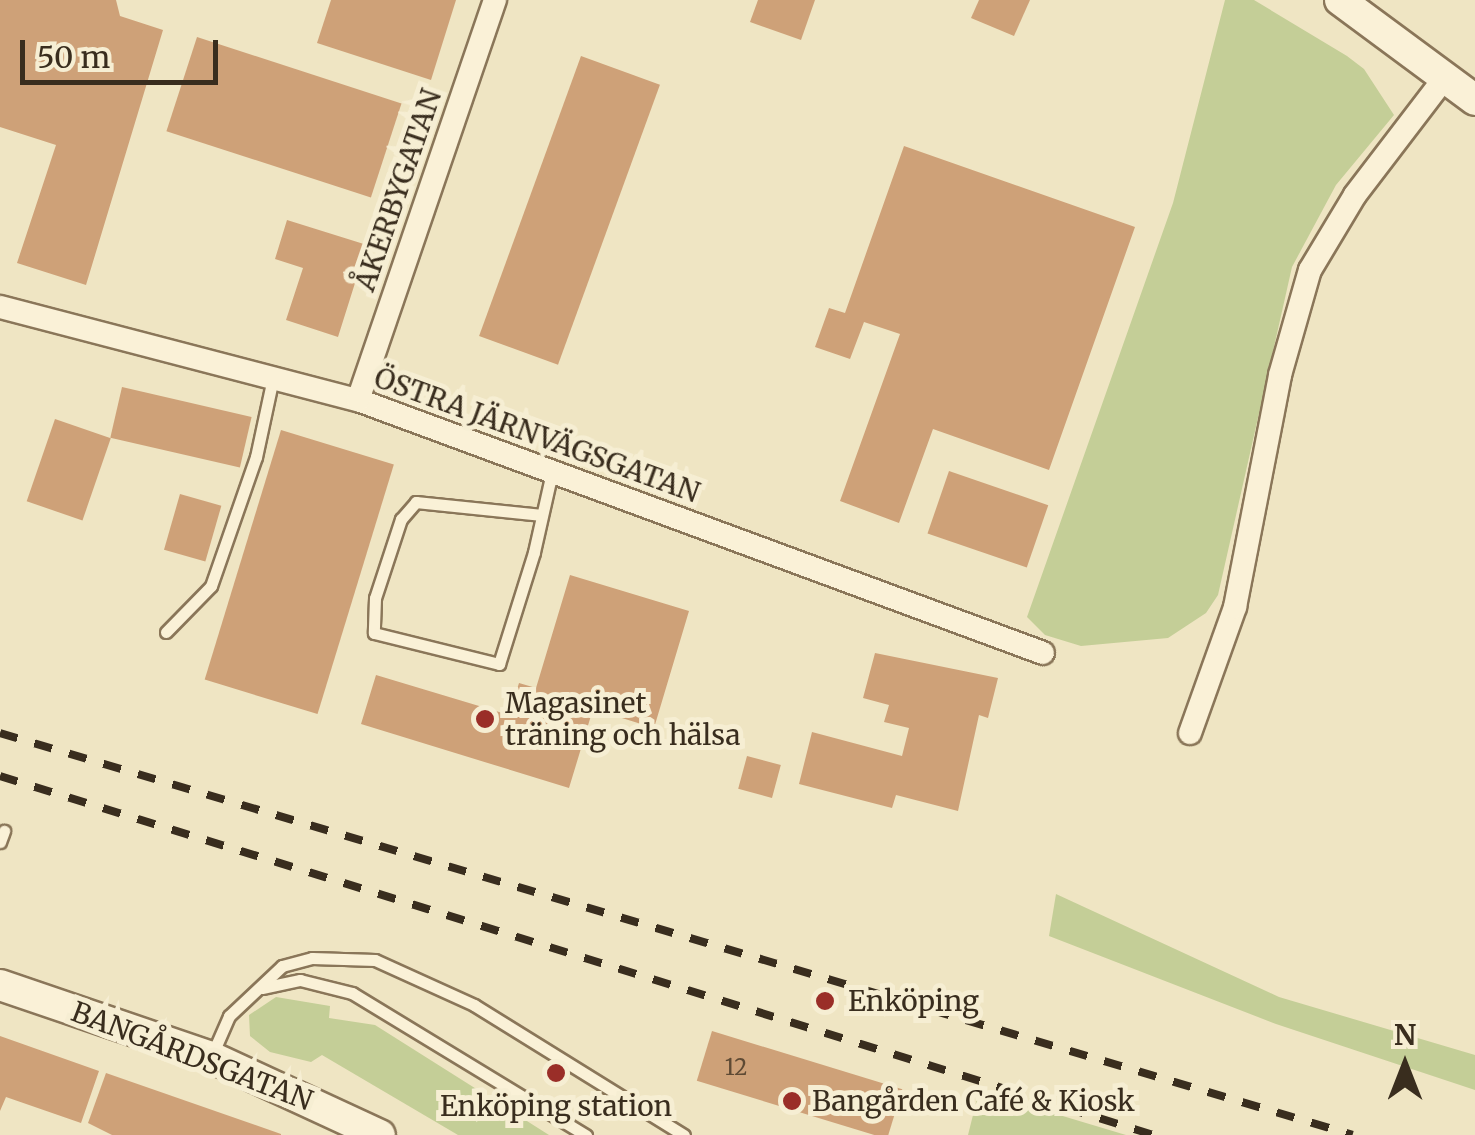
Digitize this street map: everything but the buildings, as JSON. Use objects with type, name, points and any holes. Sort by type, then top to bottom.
[{"type":"main road","points":[[1340,0],[1475,100]]},
{"type":"main road","name":"BANGÅRDSGATAN","points":[[0,985],[212,1057],[380,1135]]},
{"type":"street","name":"ÅKERBYGATAN","points":[[358,400],[496,0]]},
{"type":"street","points":[[1190,733],[1234,607],[1280,375],[1310,270],[1354,195],[1446,76]]},
{"type":"street","name":"ÖSTRA JÄRNVÄGSGATAN","points":[[0,307],[358,400],[1043,653]]},
{"type":"lane","points":[[166,632],[211,586],[256,457],[272,378]]},
{"type":"lane","points":[[542,516],[416,502],[401,519],[374,598],[374,632],[499,664],[542,516],[552,472]]},
{"type":"lane","points":[[212,1057],[229,1016],[282,966],[312,958],[375,960],[474,1005],[684,1135]]},
{"type":"lane","points":[[249,994],[300,980],[352,993],[586,1135]]},
{"type":"green space","points":[[1225,0],[1254,0],[1347,56],[1364,69],[1394,115],[1336,185],[1292,267],[1218,595],[1206,613],[1168,638],[1081,646],[1045,635],[1027,617],[1173,203]]},
{"type":"green space","points":[[1056,894],[1279,997],[1475,1055],[1475,1090],[1276,1024],[1049,936]]},
{"type":"green space","points":[[276,997],[330,1006],[329,1018],[375,1025],[549,1135],[458,1135],[322,1055],[311,1062],[270,1052],[250,1036],[249,1015]]},
{"type":"green space","points":[[979,1091],[1126,1135],[968,1135]]},
{"type":"railway","points":[[0,733],[1353,1135]]},
{"type":"railway","points":[[0,776],[1153,1135]]},
{"type":"place","name":"Magasinet träning och hälsa","points":[[485,719]]},
{"type":"place","name":"Enköping","points":[[825,1001]]},
{"type":"place","name":"Enköping station","points":[[556,1073]]},
{"type":"place","name":"Bangården Café & Kiosk","points":[[792,1101]]}]
